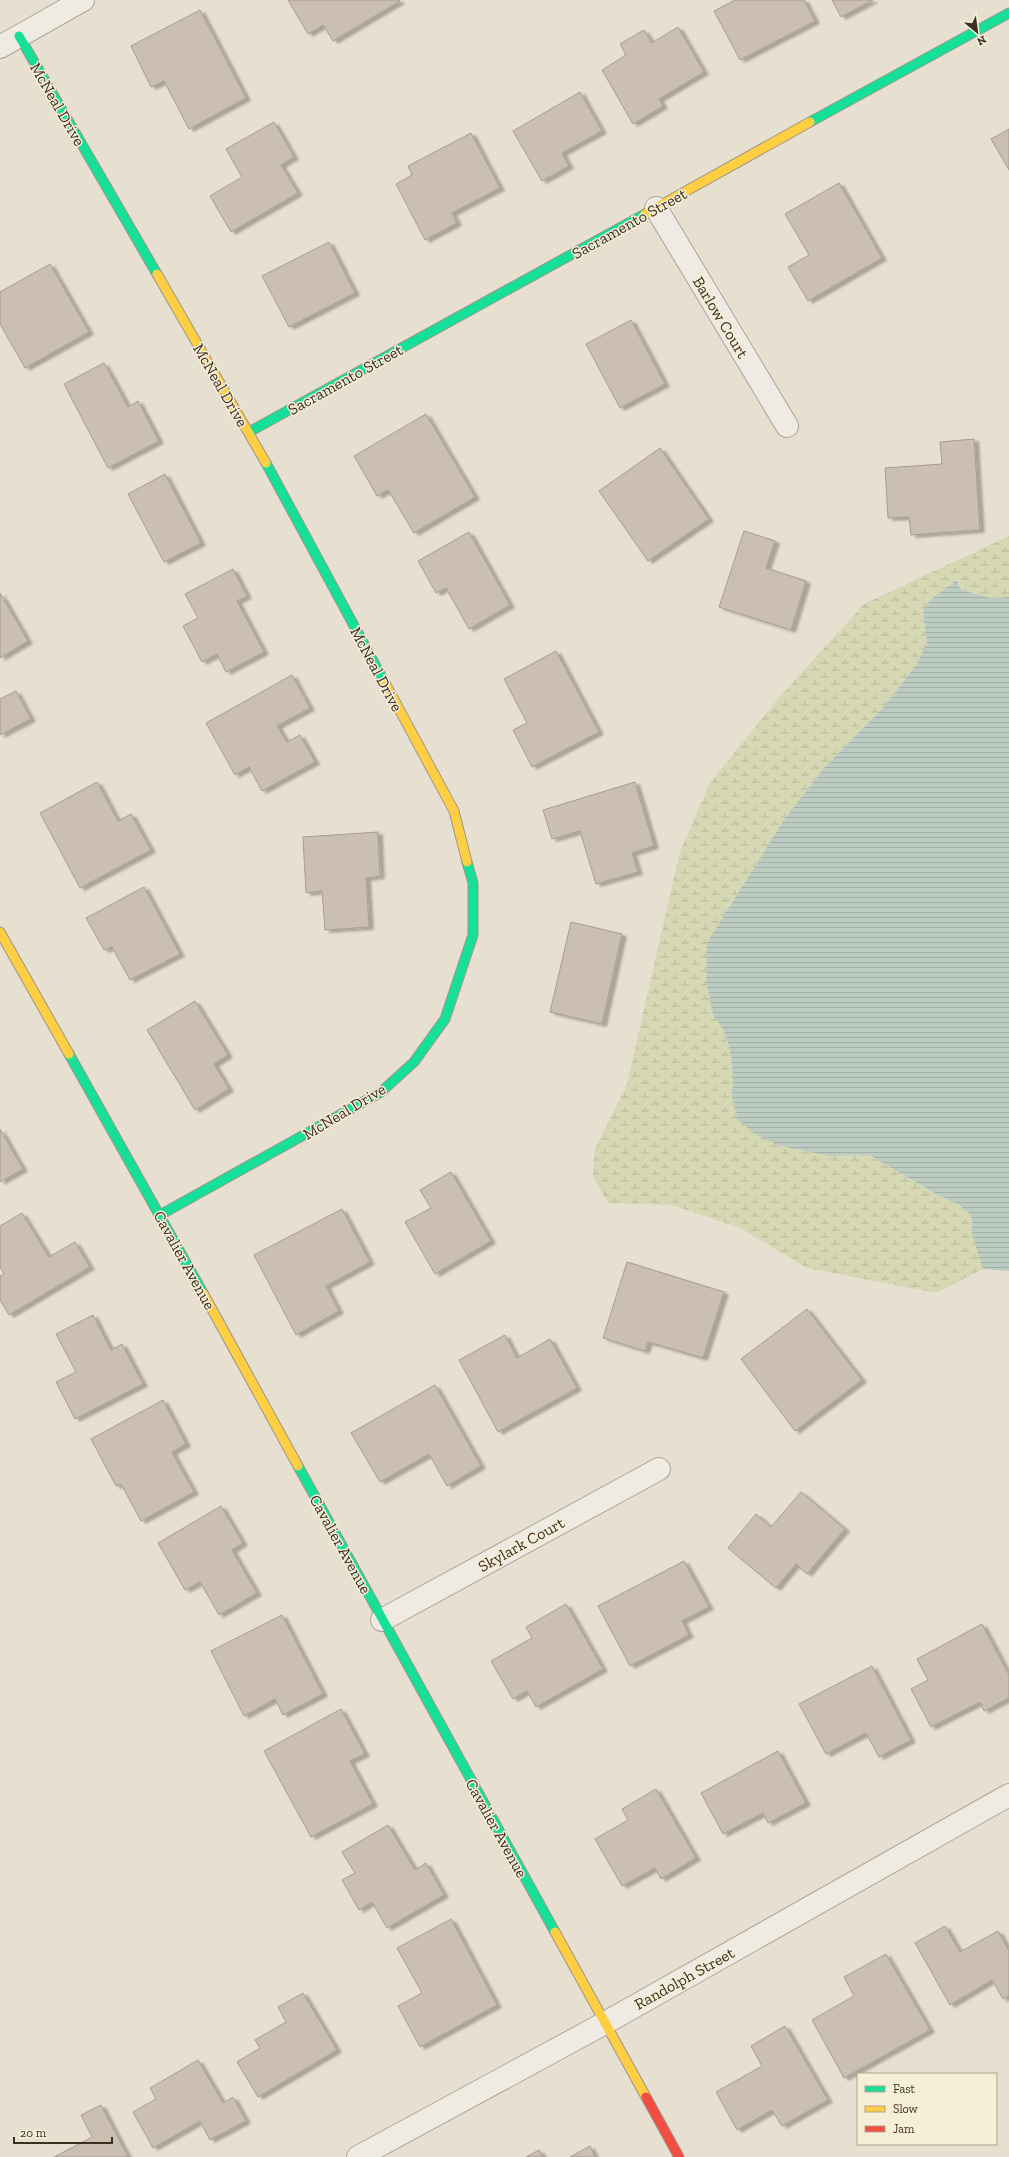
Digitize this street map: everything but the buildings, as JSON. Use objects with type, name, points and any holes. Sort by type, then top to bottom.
[{"type":"street","points":[[0,47],[83,0]]},
{"type":"street","name":"Sacramento Street","points":[[249,432],[1009,13]]},
{"type":"street","name":"McNeal Drive","points":[[19,36],[249,432],[454,811],[473,883],[472,935],[445,1019],[414,1062],[381,1092],[160,1215]]},
{"type":"street","name":"Barlow Court","points":[[656,208],[787,426]]},
{"type":"street","name":"Cavalier Avenue","points":[[0,932],[160,1215],[679,2157]]},
{"type":"street","name":"Skylark Court","points":[[382,1620],[659,1469]]},
{"type":"street","name":"Randolph Street","points":[[358,2157],[604,2023],[1009,1795]]},
{"type":"green space","points":[[1009,536],[1009,597],[991,598],[961,590],[958,580],[930,600],[923,610],[927,644],[916,665],[883,708],[824,768],[784,820],[708,943],[706,982],[713,1013],[724,1031],[730,1050],[733,1073],[732,1096],[781,1146],[829,1156],[868,1155],[936,1194],[958,1204],[972,1216],[972,1235],[983,1269],[936,1293],[807,1268],[738,1227],[671,1205],[608,1203],[593,1177],[595,1149],[627,1084],[680,852],[710,783],[776,701],[864,604]]},
{"type":"shaded area","points":[[957,580],[961,590],[991,598],[1009,597],[1009,1271],[983,1269],[972,1235],[972,1216],[958,1204],[936,1194],[869,1155],[829,1156],[781,1146],[755,1134],[737,1119],[732,1096],[733,1073],[730,1050],[724,1031],[713,1014],[706,982],[707,943],[784,820],[824,768],[883,708],[916,665],[927,644],[923,610],[930,600]]},
{"type":"traffic: fast","points":[[810,122],[1009,13]]},
{"type":"traffic: fast","points":[[19,36],[157,274]]},
{"type":"traffic: fast","points":[[249,432],[645,214]]},
{"type":"traffic: fast","points":[[266,463],[385,683]]},
{"type":"traffic: fast","points":[[160,1215],[381,1092],[414,1062],[445,1019],[473,935],[473,883],[467,862]]},
{"type":"traffic: fast","points":[[69,1054],[203,1293]]},
{"type":"traffic: fast","points":[[298,1466],[555,1932]]},
{"type":"traffic: slow","points":[[645,214],[810,122]]},
{"type":"traffic: slow","points":[[157,274],[266,463]]},
{"type":"traffic: slow","points":[[385,683],[454,811],[467,862]]},
{"type":"traffic: slow","points":[[0,932],[69,1054]]},
{"type":"traffic: slow","points":[[203,1293],[298,1466]]},
{"type":"traffic: slow","points":[[555,1932],[646,2097]]},
{"type":"traffic: jam","points":[[646,2097],[679,2157]]}]
